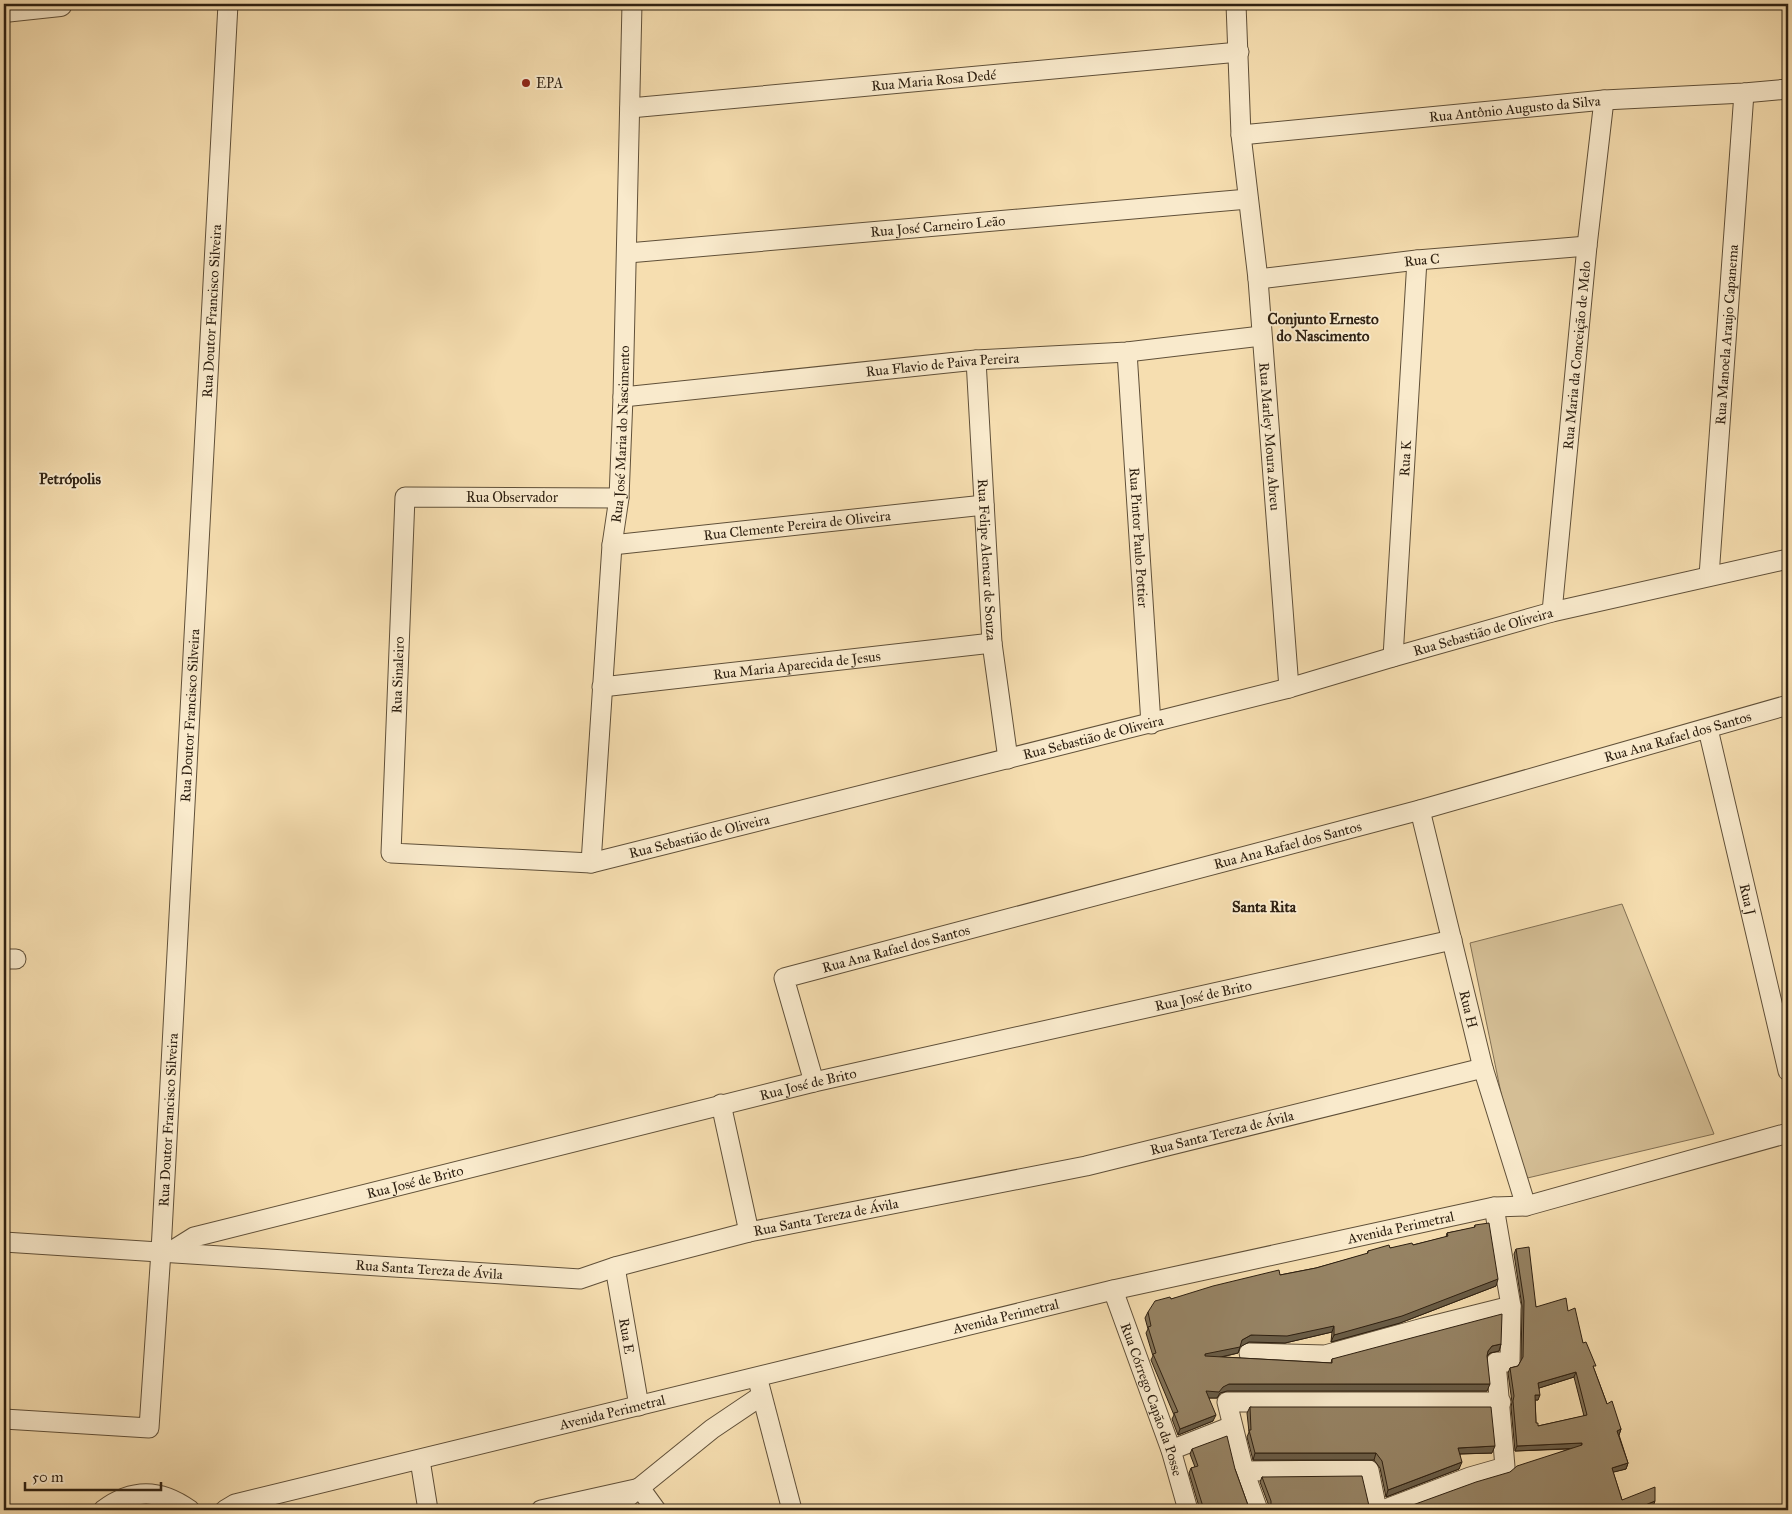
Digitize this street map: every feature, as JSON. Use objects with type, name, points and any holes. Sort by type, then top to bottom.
[{"type":"street","points":[[4,10],[60,4]]},
{"type":"street","name":"Rua Doutor Francisco Silveira","points":[[4,1419],[149,1428],[165,1252],[228,4]]},
{"type":"street","name":"Rua José Maria do Nascimento","points":[[591,862],[612,545],[619,498],[628,253],[632,4]]},
{"type":"street","name":"Rua Marley Moura Abreu","points":[[1236,4],[1241,135],[1258,279],[1289,688]]},
{"type":"street","name":"Rua Maria Rosa Dedé","points":[[630,108],[1239,52]]},
{"type":"street","name":"Rua Antônio Augusto da Silva","points":[[1241,135],[1604,100],[1788,89]]},
{"type":"street","name":"Rua Manoela Araujo Capanema","points":[[1709,576],[1744,93]]},
{"type":"street","name":"Rua Maria da Conceição de Melo","points":[[1552,612],[1604,100]]},
{"type":"street","name":"Rua José Carneiro Leão","points":[[628,253],[1248,199]]},
{"type":"street","name":"Rua C","points":[[1258,279],[1418,260],[1588,246]]},
{"type":"street","name":"Rua K","points":[[1393,656],[1418,260]]},
{"type":"street","name":"Rua Flavio de Paiva Pereira","points":[[623,397],[976,360],[1128,352],[1261,336]]},
{"type":"street","name":"Rua Pintor Paulo Pottier","points":[[1128,352],[1150,724]]},
{"type":"street","name":"Rua Felipe Alencar de Souza","points":[[976,360],[992,643],[1008,759]]},
{"type":"street","name":"Rua Observador","points":[[405,497],[619,498]]},
{"type":"street","name":"Rua Sinaleiro","points":[[391,853],[405,497]]},
{"type":"street","name":"Rua Clemente Pereira de Oliveira","points":[[612,545],[984,505]]},
{"type":"street","name":"Rua Sebastião de Oliveira","points":[[391,853],[591,862],[1289,688],[1393,656],[1552,612],[1788,559]]},
{"type":"street","name":"Rua Maria Aparecida de Jesus","points":[[602,687],[992,643]]},
{"type":"street","name":"Rua Ana Rafael dos Santos","points":[[814,1082],[784,978],[1420,810],[1788,705]]},
{"type":"street","name":"Rua J","points":[[1708,729],[1788,1071]]},
{"type":"street","name":"Rua H","points":[[1420,810],[1483,1068],[1526,1206]]},
{"type":"street","name":"Rua José de Brito","points":[[165,1252],[194,1237],[721,1104],[1452,940]]},
{"type":"street","name":"Rua Santa Tereza de Ávila","points":[[4,1242],[580,1279],[615,1267],[749,1232],[1086,1166],[1483,1068]]},
{"type":"street","points":[[721,1104],[749,1232]]},
{"type":"street","name":"Avenida Perimetral","points":[[225,1510],[235,1504],[639,1406],[760,1387],[1113,1290],[1494,1207],[1526,1206],[1788,1133]]},
{"type":"street","points":[[1383,1510],[1470,1477],[1505,1466],[1501,1402],[1496,1362],[1510,1362],[1511,1306],[1494,1207]]},
{"type":"street","name":"Rua E","points":[[615,1267],[639,1406]]},
{"type":"street","name":"Rua Córrego Capão da Posse","points":[[1113,1290],[1171,1450],[1188,1510]]},
{"type":"street","points":[[1249,1353],[1325,1356],[1423,1328],[1511,1306]]},
{"type":"street","points":[[612,1510],[760,1387],[792,1510]]},
{"type":"street","points":[[1258,1510],[1244,1471],[1232,1426],[1228,1402],[1501,1402]]},
{"type":"street","points":[[1171,1450],[1232,1426]]},
{"type":"street","points":[[420,1460],[428,1510]]},
{"type":"street","points":[[1244,1471],[1369,1470],[1377,1510]]},
{"type":"street","points":[[541,1510],[640,1488]]},
{"type":"street","points":[[640,1488],[656,1510]]},
{"type":"street","points":[[103,1510],[115,1501],[136,1494],[157,1494],[178,1501],[190,1510]]},
{"type":"shaded area","points":[[1622,904],[1714,1134],[1519,1180],[1470,943]]},
{"type":"building","points":[[1489,1223],[1498,1279],[1402,1316],[1334,1335],[1334,1326],[1287,1336],[1251,1335],[1242,1340],[1240,1347],[1205,1354],[1205,1356],[1332,1363],[1332,1359],[1502,1314],[1501,1344],[1492,1346],[1487,1356],[1490,1384],[1229,1384],[1219,1392],[1206,1391],[1216,1415],[1180,1429],[1174,1413],[1178,1412],[1153,1354],[1156,1353],[1148,1327],[1151,1326],[1148,1312],[1155,1301],[1170,1297],[1171,1299],[1213,1286],[1279,1270],[1280,1275],[1316,1268],[1389,1245],[1390,1248],[1412,1243],[1413,1245],[1448,1236],[1447,1233]]},
{"type":"building","points":[[1529,1247],[1536,1307],[1566,1298],[1568,1311],[1575,1308],[1583,1343],[1586,1342],[1596,1366],[1593,1366],[1607,1404],[1612,1401],[1621,1429],[1617,1431],[1628,1463],[1612,1468],[1622,1500],[1655,1487],[1655,1501],[1633,1510],[1399,1510],[1476,1482],[1510,1472],[1517,1466],[1582,1445],[1582,1443],[1517,1446],[1510,1368],[1518,1366],[1523,1357],[1524,1301],[1516,1249]],"holes":[[[1576,1372],[1587,1415],[1538,1426],[1538,1423],[1536,1423],[1535,1395],[1540,1395],[1538,1383]]]},
{"type":"building","points":[[1250,1407],[1491,1407],[1495,1446],[1458,1448],[1462,1462],[1388,1490],[1382,1461],[1376,1453],[1255,1453],[1249,1430],[1251,1430]]},
{"type":"building","points":[[1227,1436],[1235,1469],[1251,1510],[1204,1510],[1191,1468],[1198,1466],[1192,1449]]},
{"type":"building","points":[[1362,1476],[1370,1510],[1269,1510],[1271,1501],[1262,1477]]},
{"type":"place","name":"EPA","points":[[526,83]]},
{"type":"district","name":"Conjunto Ernesto do Nascimento","points":[[1323,328]]},
{"type":"district","name":"Petrópolis","points":[[70,479]]},
{"type":"district","name":"Santa Rita","points":[[1264,907]]}]
